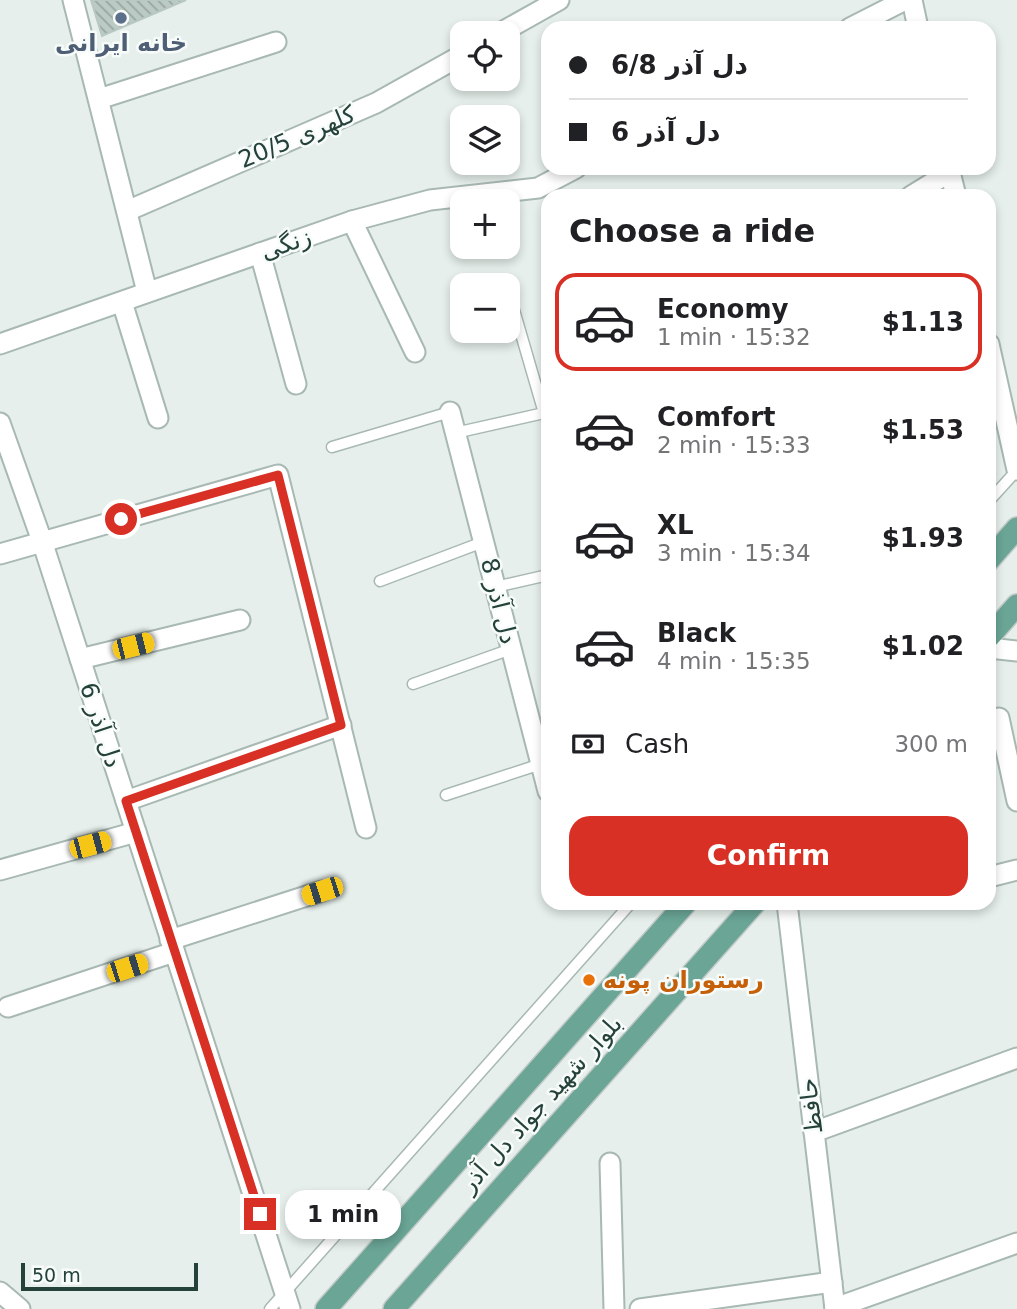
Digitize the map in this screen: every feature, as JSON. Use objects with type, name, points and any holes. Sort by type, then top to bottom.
[{"type":"main road","points":[[996,552],[1017,528]]},
{"type":"main road","points":[[996,629],[1017,605]]},
{"type":"main road","name":"بلوار شهید جواد دل آذر","points":[[326,1309],[680,910]]},
{"type":"main road","name":"بلوار شهید جواد دل آذر","points":[[394,1309],[749,910]]},
{"type":"street","points":[[72,0],[147,292]]},
{"type":"street","points":[[520,22],[558,0]]},
{"type":"street","points":[[864,21],[905,0]]},
{"type":"street","points":[[912,0],[916,21]]},
{"type":"street","points":[[99,99],[276,42]]},
{"type":"street","name":"کلهری 20/5","points":[[127,211],[376,103],[450,62]]},
{"type":"street","name":"زنگی","points":[[0,344],[352,221],[430,200],[538,188],[563,175]]},
{"type":"street","points":[[922,189],[942,175]]},
{"type":"street","points":[[352,221],[415,352]]},
{"type":"street","points":[[260,253],[296,384]]},
{"type":"street","points":[[122,302],[158,418]]},
{"type":"street","points":[[996,376],[1017,470]]},
{"type":"street","name":"دل آذر 8","points":[[450,412],[541,764]]},
{"type":"street","name":"دل آذر 6","points":[[0,423],[42,541],[288,1301]]},
{"type":"street","points":[[0,554],[278,475],[366,828]]},
{"type":"street","points":[[80,659],[240,620]]},
{"type":"street","points":[[996,649],[1017,651]]},
{"type":"street","points":[[999,718],[1017,801]]},
{"type":"street","points":[[126,801],[341,725]]},
{"type":"street","points":[[0,870],[136,832]]},
{"type":"street","points":[[996,875],[1017,870]]},
{"type":"street","points":[[8,1006],[322,891]]},
{"type":"street","name":"حافظ","points":[[789,910],[835,1308]]},
{"type":"street","points":[[814,1132],[1017,1058]]},
{"type":"street","points":[[610,1163],[614,1309]]},
{"type":"street","points":[[835,1308],[1017,1243]]},
{"type":"street","points":[[640,1309],[832,1282]]},
{"type":"street","points":[[0,1292],[20,1309]]},
{"type":"lane","points":[[520,331],[541,403]]},
{"type":"lane","points":[[332,447],[450,412]]},
{"type":"lane","points":[[455,433],[541,414]]},
{"type":"lane","points":[[996,493],[1017,470]]},
{"type":"lane","points":[[380,581],[484,542]]},
{"type":"lane","points":[[495,587],[541,577]]},
{"type":"lane","points":[[413,684],[511,649]]},
{"type":"lane","points":[[446,795],[541,764]]},
{"type":"lane","points":[[270,1309],[288,1301],[625,910]]},
{"type":"building","name":"خانه ایرانی","points":[[91,0],[186,0],[102,36]]},
{"type":"place","name":"خانه ایرانی","points":[[121,18]]},
{"type":"place","name":"رستوران پونه","points":[[589,980]]},
{"type":"route","points":[[121,519],[278,475],[341,725],[126,801],[260,1214]]}]
